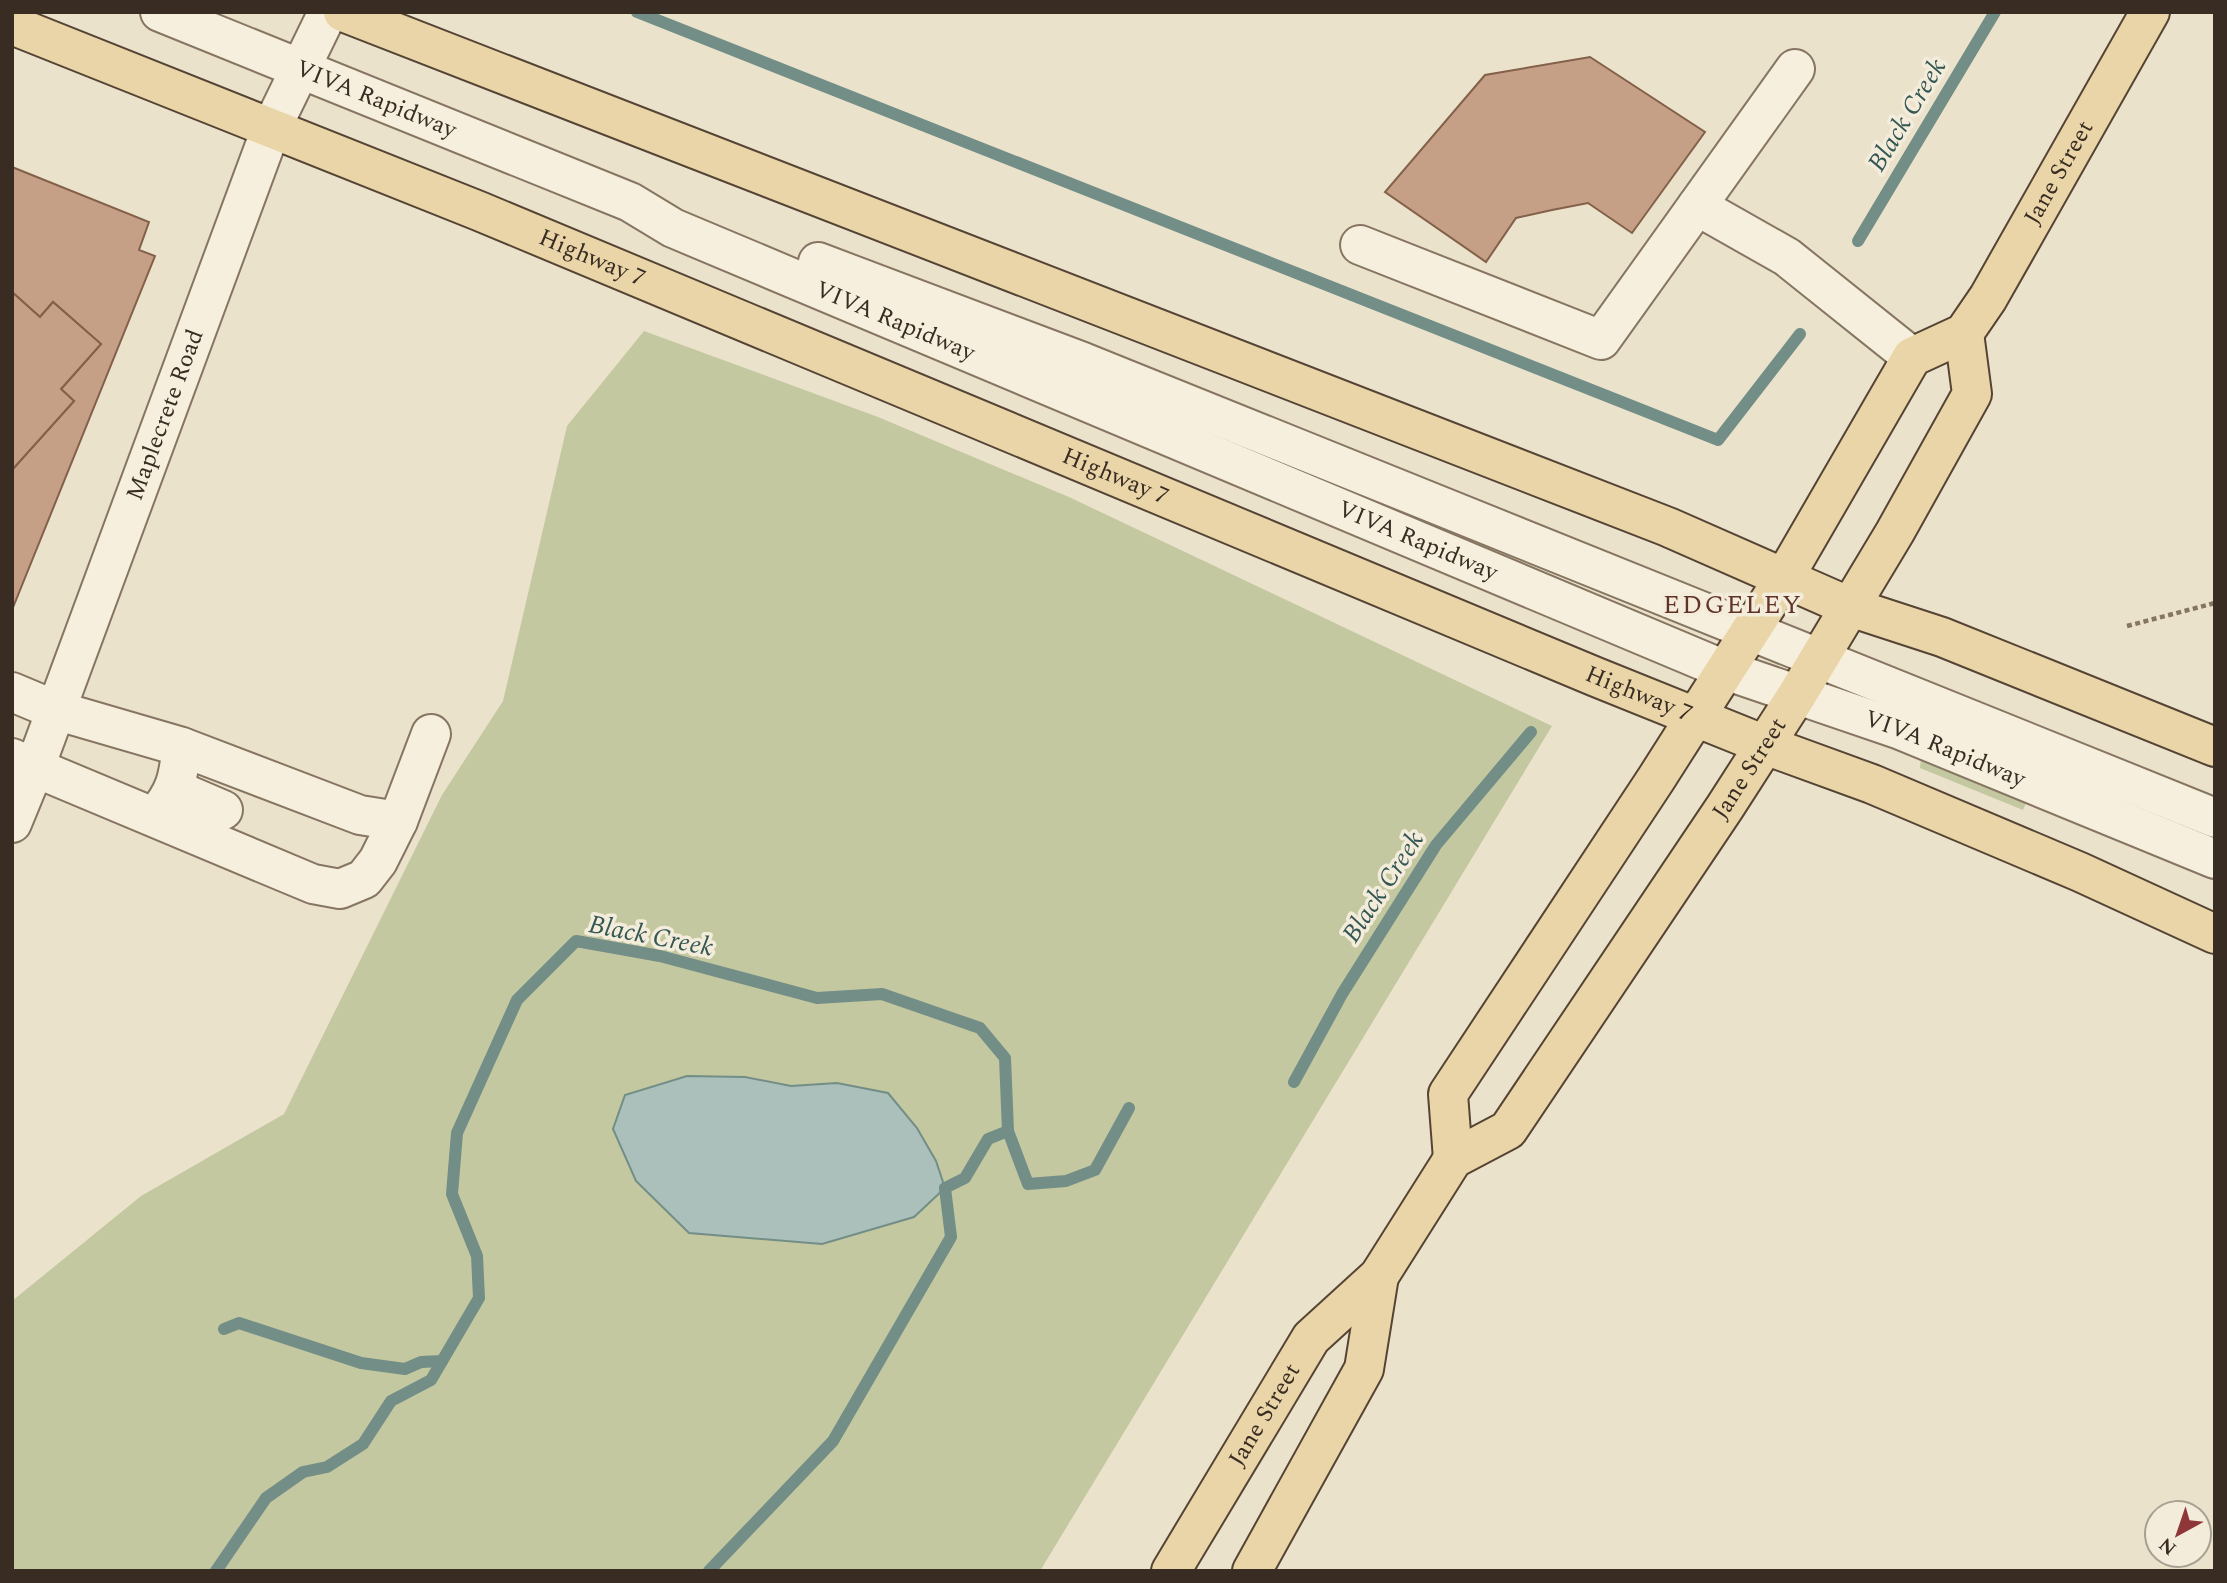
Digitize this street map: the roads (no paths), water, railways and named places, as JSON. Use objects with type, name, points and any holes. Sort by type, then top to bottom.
[{"type":"main road","points":[[344,12],[1668,527],[1850,607],[1942,637],[2215,747]]},
{"type":"main road","name":"Jane Street","points":[[1171,1571],[1311,1338],[1379,1276],[1453,1159],[1508,1130],[1797,695],[1972,394],[1964,333],[1988,298],[2150,12]]},
{"type":"main road","name":"Highway 7","points":[[12,25],[491,216],[1765,745],[1872,783],[2215,934]]},
{"type":"main road","points":[[1453,1159],[1448,1094],[1784,578],[1912,357],[1964,333]]},
{"type":"main road","points":[[2147,902],[2215,919]]},
{"type":"main road","name":"Jane Street","points":[[1252,1571],[1364,1369],[1379,1276]]},
{"type":"street","name":"VIVA Rapidway","points":[[160,12],[630,202],[673,228],[1725,670],[1898,729],[2215,859]]},
{"type":"street","name":"Maplecrete Road","points":[[12,823],[24,762],[55,710],[271,129],[328,12]]},
{"type":"street","points":[[1360,245],[1601,340],[1795,69]]},
{"type":"street","name":"VIVA Rapidway","points":[[630,202],[676,209],[1083,362],[2215,818]]},
{"type":"street","points":[[1697,206],[1787,257],[1912,357]]},
{"type":"street","points":[[12,692],[55,710],[182,747],[359,815],[398,821]]},
{"type":"street","points":[[164,803],[313,884],[340,889],[364,878],[378,861],[398,821],[431,734]]},
{"type":"street","points":[[164,803],[177,780],[182,747]]},
{"type":"street","points":[[24,762],[164,803],[223,810]]},
{"type":"water","points":[[687,1076],[745,1077],[791,1086],[837,1083],[888,1093],[917,1128],[936,1161],[945,1188],[914,1217],[822,1244],[689,1233],[636,1181],[613,1129],[625,1095]]},
{"type":"waterway","points":[[637,12],[1718,440],[1800,334]]},
{"type":"waterway","name":"Black Creek","points":[[1858,241],[1995,12]]},
{"type":"waterway","name":"Black Creek","points":[[1294,1082],[1342,994],[1436,845],[1531,732]]},
{"type":"waterway","name":"Black Creek","points":[[216,1571],[266,1498],[303,1472],[327,1467],[363,1444],[391,1401],[431,1380],[479,1298],[477,1256],[452,1194],[457,1133],[517,1000],[576,941],[660,956],[817,998],[882,994],[980,1028],[1005,1058],[1008,1131],[1028,1184],[1066,1181],[1095,1170],[1129,1108]]},
{"type":"waterway","points":[[709,1571],[833,1441],[951,1237],[945,1188],[965,1178],[988,1139],[1008,1131]]},
{"type":"waterway","points":[[224,1329],[239,1323],[361,1363],[405,1369],[421,1362],[442,1361]]},
{"type":"district","name":"EDGELEY","points":[[1733,605]]}]
